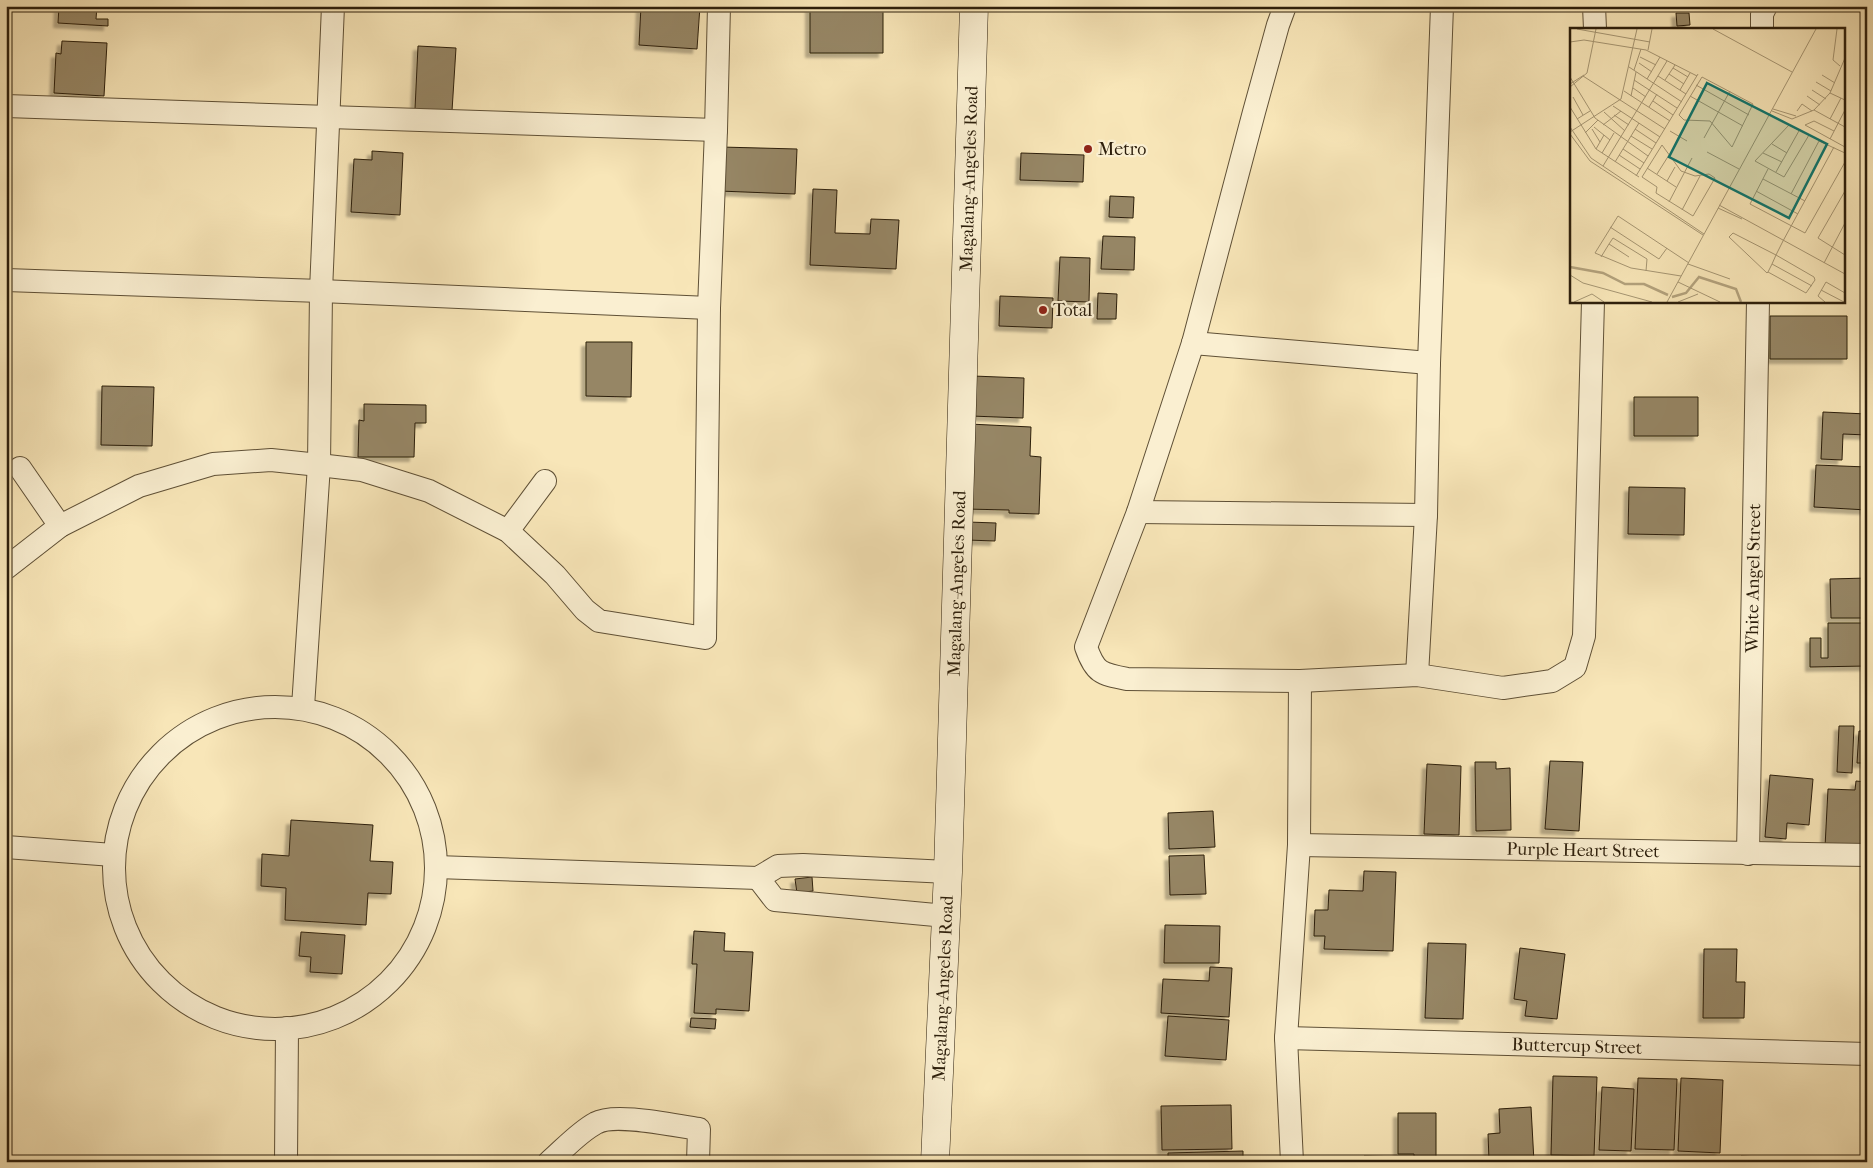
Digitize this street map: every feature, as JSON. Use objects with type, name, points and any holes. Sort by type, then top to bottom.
[{"type":"main road","name":"Magalang-Angeles Road","points":[[935,1162],[948,872],[974,6]]},
{"type":"street","points":[[303,707],[318,465],[321,291],[333,6]]},
{"type":"street","points":[[6,568],[60,526],[139,486],[213,464],[271,460],[362,470],[429,491],[508,530],[555,575],[585,610],[599,621],[705,638],[709,308],[719,6]]},
{"type":"street","points":[[1285,6],[1256,104],[1193,343],[1138,512],[1086,647],[1091,662],[1097,670],[1110,676],[1127,679],[1300,681],[1417,675],[1503,688],[1552,680],[1575,667],[1584,636],[1593,302]]},
{"type":"street","points":[[1417,675],[1426,515],[1429,363],[1442,6]]},
{"type":"street","points":[[1594,6],[1595,28]]},
{"type":"street","points":[[1762,28],[1762,14],[1766,6]]},
{"type":"street","points":[[6,106],[716,130]]},
{"type":"street","points":[[6,280],[321,291],[709,308]]},
{"type":"street","name":"White Angel Street","points":[[1748,854],[1758,302]]},
{"type":"street","points":[[1193,343],[1429,363]]},
{"type":"street","points":[[20,468],[60,526]]},
{"type":"street","points":[[508,530],[544,481]]},
{"type":"street","points":[[1138,512],[1426,515]]},
{"type":"street","points":[[1292,1162],[1286,1038],[1299,844],[1300,681]]},
{"type":"street","points":[[303,707],[344,722],[373,739],[401,767],[424,805],[435,844],[436,867],[432,903],[408,959],[374,995],[329,1020],[287,1028],[237,1026],[183,1002],[145,966],[125,931],[115,898],[113,855],[126,805],[147,768],[186,733],[234,712],[303,707]]},
{"type":"street","name":"Purple Heart Street","points":[[1299,844],[1867,855]]},
{"type":"street","points":[[6,847],[113,855]]},
{"type":"street","points":[[436,867],[758,878],[778,866],[803,865],[948,872]]},
{"type":"street","points":[[758,878],[776,900],[946,916]]},
{"type":"street","points":[[286,1162],[287,1028]]},
{"type":"street","name":"Buttercup Street","points":[[1286,1038],[1867,1054]]},
{"type":"street","points":[[549,1162],[585,1130],[598,1122],[615,1118],[699,1129],[698,1162]]},
{"type":"building","points":[[59,6],[97,6],[96,19],[108,19],[108,26],[58,23]]},
{"type":"building","points":[[641,6],[700,6],[697,49],[639,45]]},
{"type":"building","points":[[810,6],[883,6],[883,53],[810,53]]},
{"type":"building","points":[[1676,13],[1689,13],[1690,25],[1677,26]]},
{"type":"building","points":[[62,41],[107,43],[104,96],[54,93],[56,53],[61,54]]},
{"type":"building","points":[[418,46],[456,48],[452,111],[415,109]]},
{"type":"building","points":[[721,147],[797,149],[795,194],[719,191]]},
{"type":"building","points":[[372,151],[403,153],[400,215],[351,212],[354,159],[372,160]]},
{"type":"building","points":[[1021,153],[1084,155],[1083,182],[1020,180]]},
{"type":"building","points":[[813,189],[837,190],[835,233],[870,234],[871,219],[899,220],[896,269],[810,265]]},
{"type":"building","points":[[1110,196],[1134,197],[1133,218],[1109,217]]},
{"type":"building","points":[[1103,236],[1135,237],[1134,270],[1101,269]]},
{"type":"building","points":[[1060,257],[1090,258],[1089,302],[1058,301]]},
{"type":"building","points":[[1098,293],[1117,294],[1116,319],[1097,319]]},
{"type":"building","points":[[1000,296],[1053,298],[1052,328],[999,326]]},
{"type":"building","points":[[1770,316],[1847,316],[1847,359],[1770,359]]},
{"type":"building","points":[[586,342],[632,342],[631,397],[586,396]]},
{"type":"building","points":[[973,376],[1024,378],[1023,418],[971,416]]},
{"type":"building","points":[[102,386],[154,387],[152,446],[101,445]]},
{"type":"building","points":[[1634,397],[1698,397],[1698,436],[1634,436]]},
{"type":"building","points":[[364,404],[426,405],[426,423],[415,423],[414,457],[358,457],[359,420],[364,421]]},
{"type":"building","points":[[1823,412],[1867,414],[1867,435],[1843,434],[1842,460],[1821,459]]},
{"type":"building","points":[[969,424],[1031,427],[1030,456],[1041,457],[1039,514],[1009,513],[1009,510],[965,509]]},
{"type":"building","points":[[1816,465],[1867,467],[1867,510],[1814,507]]},
{"type":"building","points":[[1629,487],[1685,488],[1684,535],[1628,534]]},
{"type":"building","points":[[968,522],[996,523],[995,541],[967,540]]},
{"type":"building","points":[[1867,578],[1867,618],[1831,618],[1830,579]]},
{"type":"building","points":[[1828,623],[1867,623],[1867,666],[1810,667],[1810,638],[1821,638],[1821,658],[1828,658]]},
{"type":"building","points":[[1839,726],[1854,726],[1852,773],[1837,772]]},
{"type":"building","points":[[1859,731],[1867,731],[1867,763],[1857,763]]},
{"type":"building","points":[[1550,761],[1583,762],[1579,831],[1545,829]]},
{"type":"building","points":[[1475,762],[1496,762],[1496,769],[1510,768],[1511,830],[1476,831]]},
{"type":"building","points":[[1427,764],[1461,766],[1459,835],[1424,834]]},
{"type":"building","points":[[1770,775],[1813,779],[1809,825],[1787,823],[1786,839],[1765,837]]},
{"type":"building","points":[[1856,781],[1867,782],[1867,849],[1825,847],[1828,789],[1855,790]]},
{"type":"building","points":[[1213,811],[1215,847],[1169,849],[1168,813]]},
{"type":"building","points":[[291,820],[373,825],[370,861],[393,862],[391,894],[368,893],[366,925],[285,920],[286,888],[261,886],[262,854],[289,856]]},
{"type":"building","points":[[1204,855],[1206,894],[1170,895],[1169,856]]},
{"type":"building","points":[[1364,871],[1396,872],[1393,951],[1324,949],[1325,936],[1314,936],[1315,910],[1328,910],[1329,890],[1363,891]]},
{"type":"building","points":[[812,877],[813,891],[797,893],[795,879]]},
{"type":"building","points":[[1165,925],[1220,926],[1219,963],[1164,963]]},
{"type":"building","points":[[694,931],[725,933],[724,951],[753,952],[749,1011],[716,1009],[716,1014],[694,1013],[697,964],[692,964]]},
{"type":"building","points":[[301,932],[345,935],[342,974],[310,972],[311,957],[299,956]]},
{"type":"building","points":[[1428,943],[1466,944],[1463,1019],[1425,1018]]},
{"type":"building","points":[[1520,948],[1565,954],[1557,1019],[1525,1016],[1527,1001],[1514,999]]},
{"type":"building","points":[[1704,949],[1737,949],[1736,982],[1745,982],[1744,1018],[1703,1018]]},
{"type":"building","points":[[1210,967],[1232,968],[1229,1017],[1161,1013],[1163,979],[1209,981]]},
{"type":"building","points":[[1168,1016],[1229,1020],[1226,1060],[1165,1056]]},
{"type":"building","points":[[691,1018],[716,1019],[715,1029],[690,1027]]},
{"type":"building","points":[[1553,1076],[1597,1077],[1594,1156],[1551,1155]]},
{"type":"building","points":[[1638,1078],[1677,1079],[1674,1150],[1635,1149]]},
{"type":"building","points":[[1681,1078],[1723,1080],[1720,1153],[1678,1151]]},
{"type":"building","points":[[1602,1087],[1634,1089],[1631,1151],[1599,1150]]},
{"type":"building","points":[[1231,1105],[1232,1149],[1162,1150],[1161,1106]]},
{"type":"building","points":[[1531,1107],[1534,1162],[1500,1162],[1500,1159],[1489,1160],[1488,1134],[1500,1133],[1499,1109]]},
{"type":"building","points":[[1398,1113],[1436,1113],[1436,1162],[1414,1162],[1414,1154],[1398,1154]]},
{"type":"building","points":[[1243,1151],[1243,1162],[1168,1162],[1168,1153]]},
{"type":"building","points":[[1364,1156],[1404,1157],[1404,1162],[1364,1162]]},
{"type":"building","points":[[1741,1156],[1819,1160],[1819,1162],[1740,1162]]},
{"type":"building","points":[[1644,1158],[1685,1161],[1685,1162],[1644,1162]]},
{"type":"building","points":[[1595,1159],[1635,1160],[1635,1162],[1595,1162]]},
{"type":"place","name":"Metro","points":[[1088,149]]},
{"type":"place","name":"Total","points":[[1043,310]]}]
